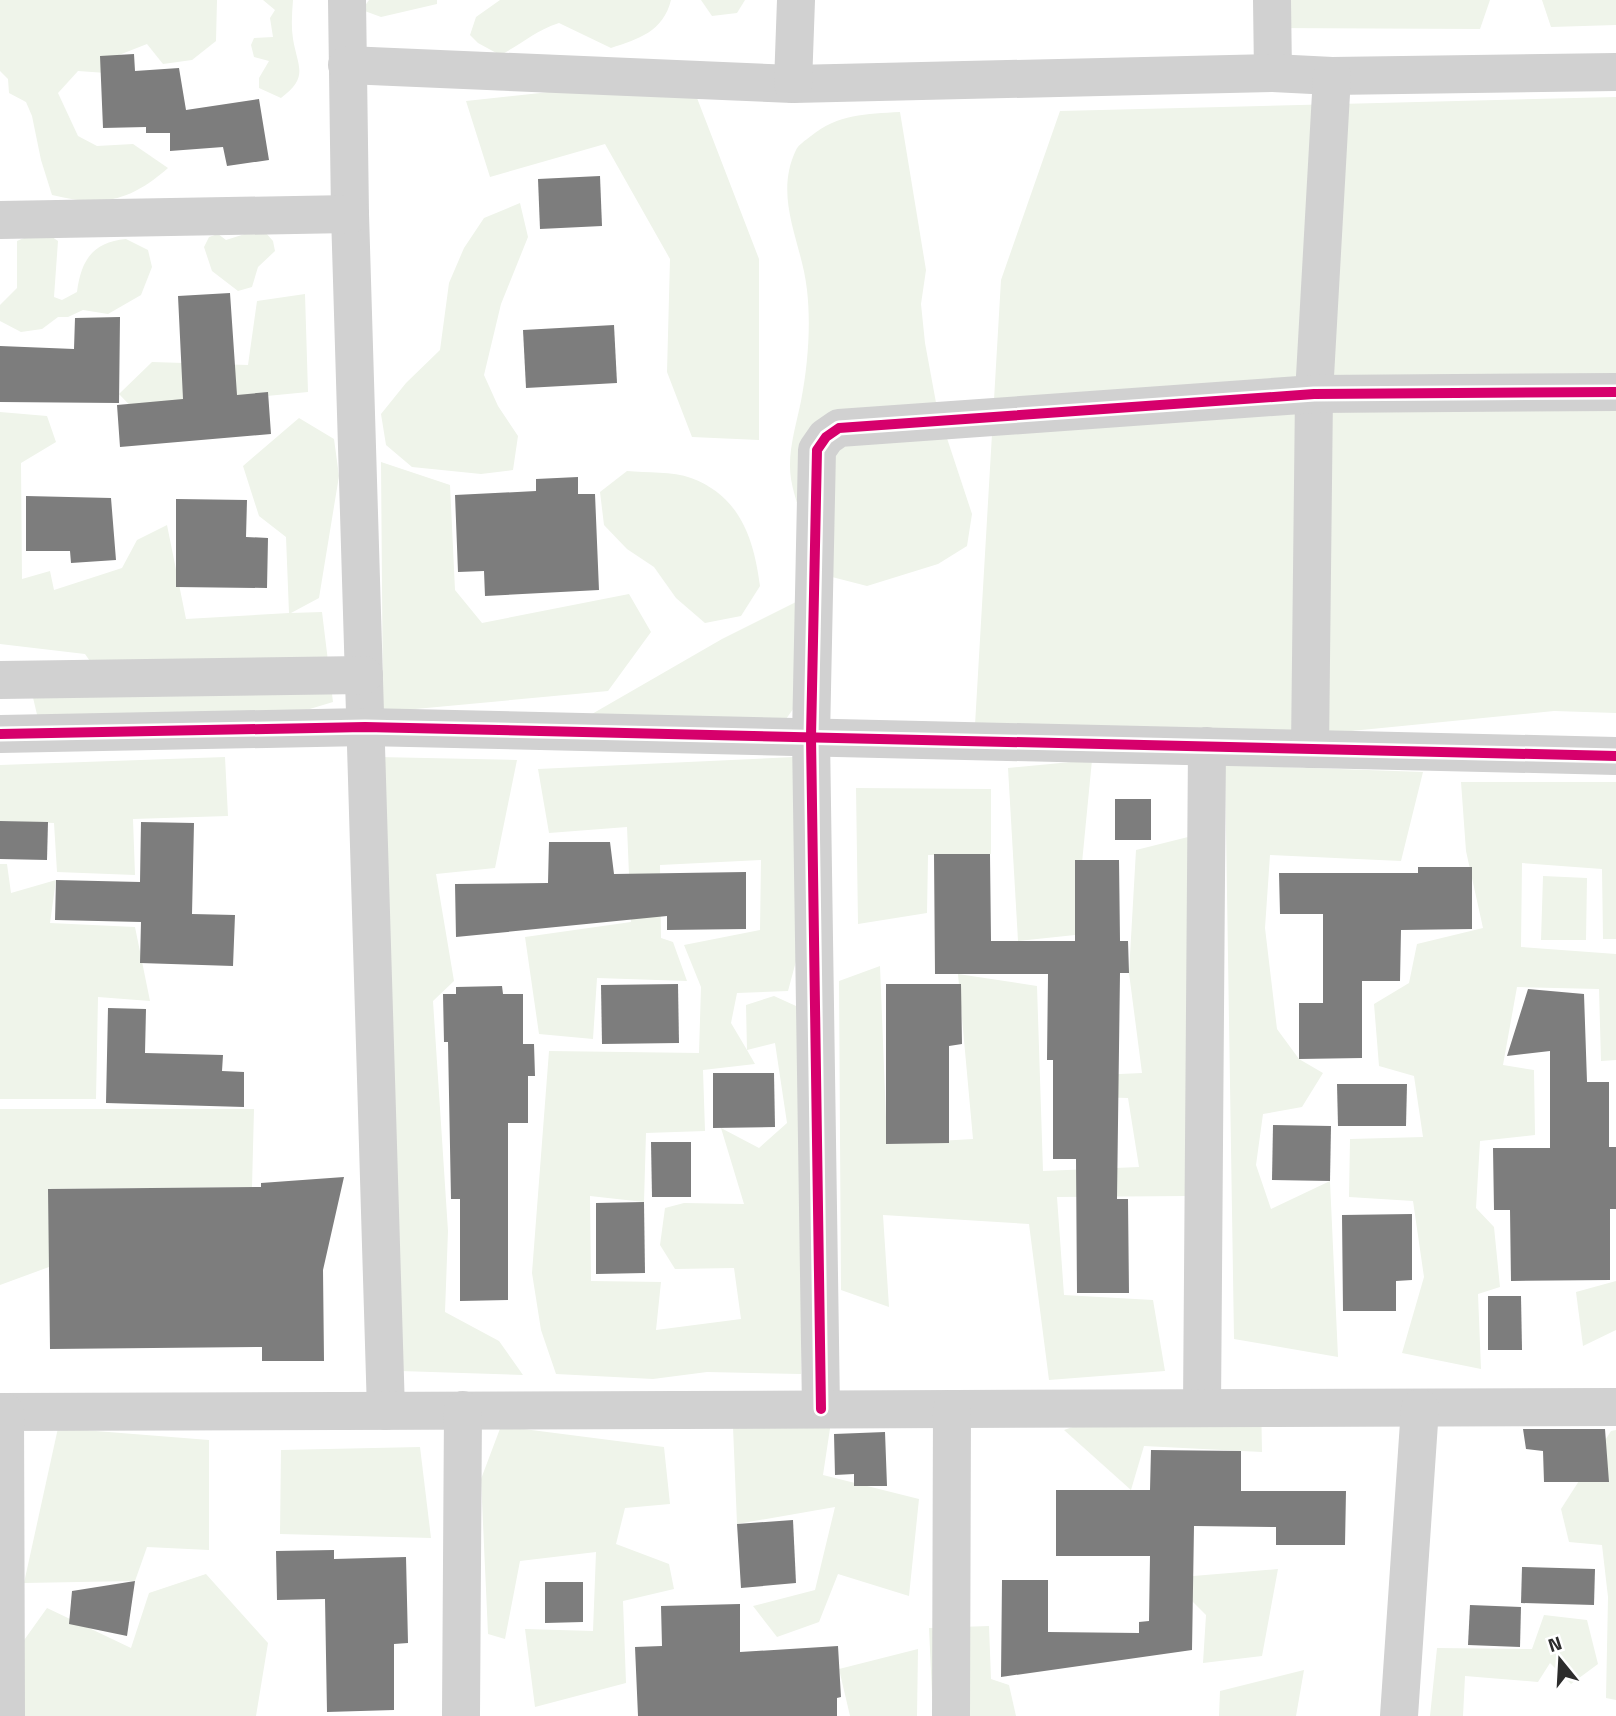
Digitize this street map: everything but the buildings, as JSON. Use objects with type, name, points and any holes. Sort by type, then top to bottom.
[{"type":"street","points":[[347,0],[349,214],[386,1411]]},
{"type":"street","points":[[793,84],[796,0]]},
{"type":"street","points":[[1272,0],[1273,73]]},
{"type":"street","points":[[348,65],[793,84],[1273,73],[1332,76],[1616,72]]},
{"type":"street","points":[[1310,749],[1314,394],[1332,76]]},
{"type":"street","points":[[0,220],[349,214]]},
{"type":"street","points":[[821,1409],[811,737],[817,450],[826,437],[839,428],[1314,394],[1616,392]]},
{"type":"street","points":[[0,680],[364,675]]},
{"type":"street","points":[[0,734],[365,727],[1616,756]]},
{"type":"street","points":[[1202,1408],[1207,746]]},
{"type":"street","points":[[6,1716],[3,1412],[1616,1407]]},
{"type":"street","points":[[1399,1716],[1420,1408]]},
{"type":"street","points":[[951,1716],[952,1409]]},
{"type":"street","points":[[461,1716],[463,1410]]},
{"type":"shaded area","points":[[0,0],[217,0],[216,41],[192,60],[163,64],[147,44],[119,55],[106,73],[78,71],[58,93],[78,136],[97,146],[133,144],[168,168],[140,188],[114,199],[86,201],[52,195],[32,116],[26,102],[9,93],[8,79],[0,71]]},
{"type":"shaded area","points":[[263,0],[293,0],[292,34],[299,72],[295,84],[281,98],[259,88],[259,78],[269,61],[254,57],[251,45],[254,38],[273,37],[270,18],[275,10]]},
{"type":"shaded area","points":[[369,0],[437,0],[437,4],[381,17],[362,10]]},
{"type":"shaded area","points":[[500,0],[671,0],[656,27],[640,37],[611,48],[559,23],[500,55],[478,43],[470,35],[476,17]]},
{"type":"shaded area","points":[[701,0],[745,0],[737,13],[712,16]]},
{"type":"shaded area","points":[[1272,0],[1490,0],[1480,29],[1271,28]]},
{"type":"shaded area","points":[[1542,0],[1616,0],[1616,25],[1551,27]]},
{"type":"shaded area","points":[[577,89],[697,98],[759,259],[759,440],[692,437],[667,372],[670,259],[605,144],[490,177],[466,101]]},
{"type":"shaded area","points":[[1616,97],[1616,713],[1554,711],[1331,733],[975,725],[1001,280],[1060,111]]},
{"type":"shaded area","points":[[900,112],[926,270],[921,304],[925,343],[937,408],[972,514],[967,546],[938,564],[867,586],[832,577],[802,517],[791,479],[791,449],[805,373],[809,317],[804,272],[791,220],[787,185],[797,148],[821,129],[853,116]]},
{"type":"shaded area","points":[[520,203],[528,237],[501,304],[484,375],[498,406],[518,436],[513,470],[481,474],[412,467],[386,445],[381,414],[406,383],[440,350],[449,283],[464,248],[484,218]]},
{"type":"shaded area","points":[[42,230],[58,241],[54,297],[62,300],[77,292],[82,271],[91,255],[105,244],[126,239],[148,250],[152,267],[141,295],[108,314],[83,310],[68,317],[58,317],[42,329],[21,332],[0,321],[0,305],[17,288],[17,241]]},
{"type":"shaded area","points":[[248,233],[266,233],[273,241],[275,251],[258,267],[252,287],[238,291],[212,271],[204,247],[209,237],[218,234],[226,240]]},
{"type":"shaded area","points":[[305,294],[308,392],[165,406],[141,417],[119,394],[152,362],[248,365],[257,301]]},
{"type":"shaded area","points":[[0,412],[47,416],[56,442],[21,463],[22,579],[50,571],[54,590],[122,568],[137,540],[167,525],[186,619],[289,613],[286,537],[259,516],[243,466],[299,418],[334,439],[339,476],[319,598],[291,613],[322,612],[333,702],[230,733],[44,744],[30,685],[92,664],[85,654],[0,644]]},
{"type":"shaded area","points":[[381,462],[450,485],[455,590],[482,623],[629,594],[651,632],[608,691],[383,712]]},
{"type":"shaded area","points":[[627,471],[668,473],[691,478],[722,496],[733,508],[742,521],[754,552],[760,586],[741,616],[705,623],[676,598],[654,567],[627,549],[604,525],[600,492]]},
{"type":"shaded area","points":[[808,596],[831,656],[786,719],[585,718],[722,639]]},
{"type":"shaded area","points":[[225,757],[228,816],[133,819],[135,875],[57,872],[54,823],[0,821],[0,765]]},
{"type":"shaded area","points":[[378,757],[517,760],[495,868],[436,874],[454,981],[433,1001],[448,1231],[445,1312],[499,1341],[523,1375],[400,1371]]},
{"type":"shaded area","points":[[794,757],[807,920],[788,991],[737,993],[731,1023],[747,1050],[746,1005],[774,996],[807,1011],[801,1374],[707,1372],[653,1379],[556,1374],[541,1330],[532,1273],[549,1051],[699,1053],[701,987],[684,945],[760,930],[761,860],[660,865],[661,938],[673,942],[687,981],[597,978],[593,1039],[539,1034],[525,937],[631,922],[627,827],[549,833],[538,769]],"holes":[[[775,1043],[787,1123],[759,1148],[721,1128],[744,1204],[684,1203],[665,1208],[660,1245],[675,1269],[734,1268],[741,1319],[656,1330],[661,1282],[591,1281],[590,1196],[644,1202],[646,1133],[705,1131],[703,1070],[755,1064],[747,1050]]]},
{"type":"shaded area","points":[[1092,760],[1075,935],[1018,941],[1008,768]]},
{"type":"shaded area","points":[[1225,765],[1423,772],[1401,861],[1270,855],[1265,928],[1277,1029],[1299,1059],[1323,1073],[1302,1107],[1263,1114],[1256,1165],[1271,1209],[1330,1181],[1338,1357],[1234,1339]]},
{"type":"shaded area","points":[[1461,782],[1616,782],[1616,939],[1603,939],[1602,869],[1522,863],[1521,947],[1616,954],[1616,1060],[1601,1061],[1599,989],[1517,987],[1503,1065],[1534,1070],[1535,1135],[1480,1141],[1476,1208],[1494,1227],[1500,1287],[1478,1294],[1481,1369],[1402,1353],[1424,1277],[1413,1201],[1349,1197],[1350,1139],[1423,1137],[1414,1076],[1379,1066],[1374,1004],[1409,983],[1417,944],[1483,928],[1466,851]]},
{"type":"shaded area","points":[[856,788],[991,789],[991,854],[928,855],[927,913],[858,924]]},
{"type":"shaded area","points":[[1192,836],[1189,1196],[1057,1197],[1064,1295],[1153,1300],[1165,1371],[1049,1380],[1029,1224],[883,1215],[889,1307],[841,1290],[839,981],[880,966],[887,1144],[973,1139],[958,974],[1037,986],[1043,1171],[1139,1167],[1128,1098],[1059,1096],[1053,1077],[1142,1073],[1129,973],[1136,850]]},
{"type":"shaded area","points":[[0,864],[7,864],[11,893],[56,880],[50,923],[135,927],[150,1001],[98,997],[96,1099],[0,1099]]},
{"type":"shaded area","points":[[1543,876],[1587,878],[1586,940],[1541,940]]},
{"type":"shaded area","points":[[0,1109],[254,1109],[252,1187],[49,1189],[49,1267],[0,1285]]},
{"type":"shaded area","points":[[1616,1281],[1616,1330],[1583,1346],[1576,1292]]},
{"type":"shaded area","points":[[1261,1398],[1262,1452],[1144,1446],[1131,1490],[1064,1430],[1144,1401]]},
{"type":"shaded area","points":[[831,1422],[823,1475],[919,1499],[909,1596],[838,1574],[819,1622],[777,1637],[753,1606],[815,1590],[835,1507],[737,1524],[733,1427]]},
{"type":"shaded area","points":[[501,1426],[664,1447],[670,1504],[625,1508],[616,1544],[669,1564],[674,1589],[623,1601],[626,1683],[535,1707],[525,1629],[593,1631],[596,1552],[520,1561],[505,1639],[488,1634],[481,1479]]},
{"type":"shaded area","points":[[58,1428],[209,1440],[209,1550],[147,1547],[135,1581],[24,1583]]},
{"type":"shaded area","points":[[1616,1430],[1616,1700],[1606,1698],[1608,1597],[1602,1545],[1569,1542],[1561,1509],[1611,1431]]},
{"type":"shaded area","points":[[420,1447],[431,1538],[280,1534],[281,1450]]},
{"type":"shaded area","points":[[1278,1569],[1262,1656],[1203,1663],[1206,1615],[1169,1578]]},
{"type":"shaded area","points":[[206,1574],[268,1643],[256,1716],[18,1716],[17,1650],[47,1608],[131,1648],[149,1593]]},
{"type":"shaded area","points":[[1544,1615],[1587,1620],[1598,1664],[1571,1684],[1550,1663],[1538,1682],[1465,1676],[1463,1716],[1430,1716],[1437,1648],[1532,1649]]},
{"type":"shaded area","points":[[989,1626],[991,1679],[1009,1685],[1016,1716],[933,1716],[929,1628]]},
{"type":"shaded area","points":[[918,1649],[917,1716],[850,1716],[839,1669]]},
{"type":"shaded area","points":[[1304,1670],[1296,1716],[1219,1716],[1220,1691]]},
{"type":"cycle path","points":[[821,1409],[811,737],[817,450],[826,437],[839,428],[1314,394],[1616,392]]},
{"type":"cycle path","points":[[0,734],[365,727],[1616,756]]}]
